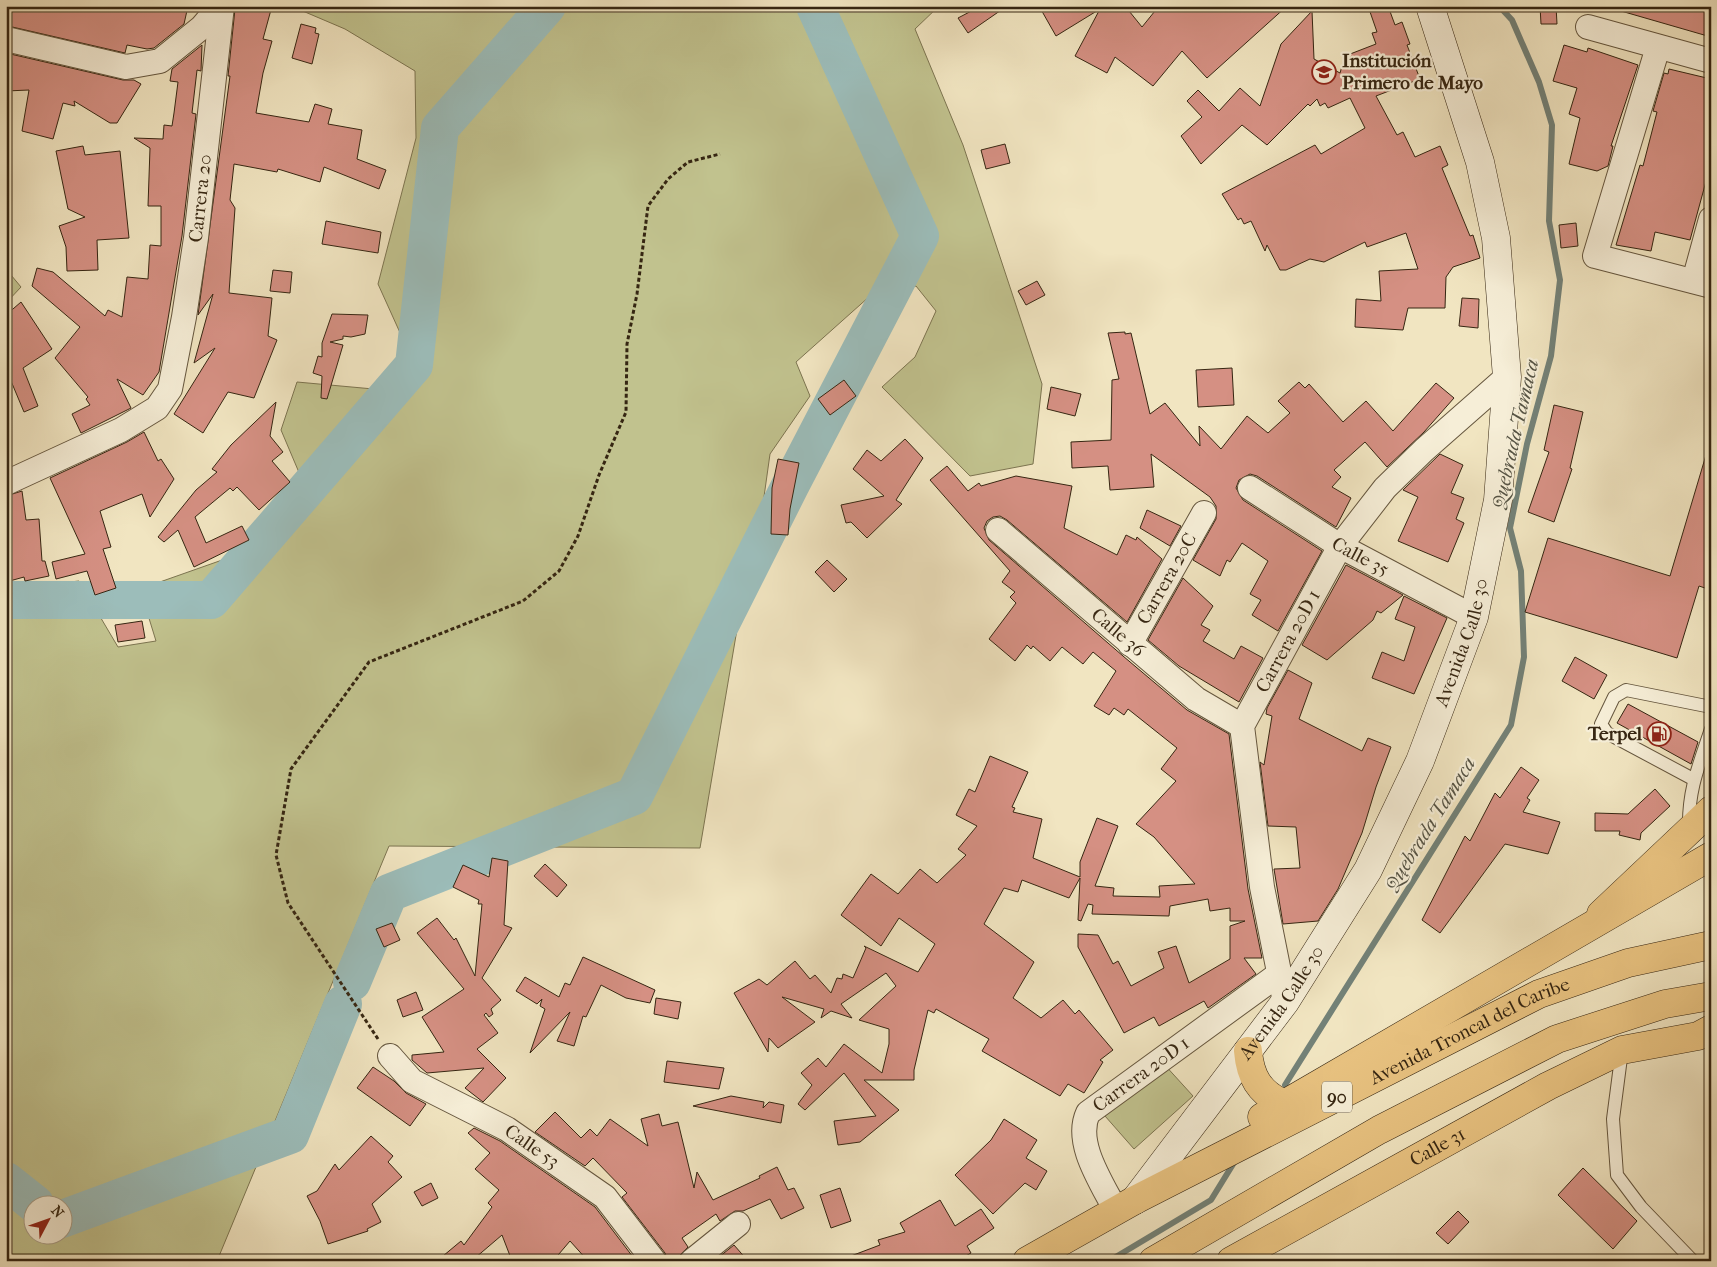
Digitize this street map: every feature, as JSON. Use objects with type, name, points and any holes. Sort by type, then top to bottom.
[{"type":"main road","name":"Avenida Calle 30","points":[[1125,1205],[1285,1002],[1372,862],[1420,761],[1474,617],[1498,500],[1507,377],[1496,238],[1482,172],[1430,6]]},
{"type":"main road","points":[[1587,928],[1711,810]]},
{"type":"main road","points":[[1125,1205],[1282,1103],[1711,856]]},
{"type":"main road","name":"Avenida Troncal del Caribe","points":[[1027,1261],[1125,1205],[1539,994],[1628,963],[1711,945]]},
{"type":"main road","points":[[1153,1261],[1379,1130],[1557,1039],[1665,1004],[1711,996]]},
{"type":"main road","name":"Calle 31","points":[[1231,1261],[1540,1090],[1622,1050],[1698,1036],[1711,1029]]},
{"type":"main road","name":"Calle 31","points":[[1650,1045],[1711,1039]]},
{"type":"main road","points":[[1248,1051],[1249,1064],[1260,1089],[1270,1098],[1282,1103]]},
{"type":"street","points":[[6,39],[126,67],[160,61],[202,27],[221,6]]},
{"type":"street","name":"Carrera 20","points":[[6,483],[121,430],[158,408],[170,389],[184,317],[196,238],[221,6]]},
{"type":"street","points":[[1588,27],[1711,61]]},
{"type":"street","points":[[1658,47],[1595,256],[1702,284],[1711,219]]},
{"type":"street","name":"Carrera 20D 1","points":[[1242,726],[1340,546],[1385,488],[1424,450],[1507,377]]},
{"type":"street","name":"Calle 35","points":[[1250,488],[1340,546],[1474,617]]},
{"type":"street","name":"Carrera 20C","points":[[1130,644],[1204,512]]},
{"type":"street","name":"Calle 36","points":[[998,530],[1196,699],[1242,726]]},
{"type":"street","points":[[1242,726],[1262,887],[1285,1002]]},
{"type":"street","name":"Carrera 20D 1","points":[[1125,1205],[1090,1159],[1083,1123],[1088,1113],[1280,974]]},
{"type":"street","name":"Calle 53","points":[[390,1056],[412,1081],[507,1129],[605,1197],[654,1261]]},
{"type":"street","points":[[692,1261],[738,1224]]},
{"type":"lane","points":[[1693,779],[1607,733],[1601,724],[1614,698],[1626,690],[1711,707]]},
{"type":"lane","points":[[1689,830],[1688,804],[1693,779],[1711,729]]},
{"type":"lane","points":[[1622,1050],[1613,1119],[1616,1175],[1641,1207],[1693,1261]]},
{"type":"path","points":[[390,1056],[288,903],[276,855],[291,770],[369,662],[523,601],[559,571],[578,536],[599,475],[626,412],[627,344],[637,294],[648,206],[668,179],[688,162],[720,154]]},
{"type":"green space","points":[[291,6],[939,6],[915,29],[963,145],[1042,384],[1033,464],[970,476],[882,387],[915,357],[936,311],[916,286],[870,296],[796,362],[810,396],[770,454],[762,511],[738,564],[743,594],[700,848],[389,846],[217,1261],[6,1261],[6,589],[79,581],[118,647],[156,641],[140,589],[225,559],[306,489],[281,430],[297,382],[406,392],[411,357],[378,284],[416,138],[415,71],[345,29]]},
{"type":"green space","points":[[6,269],[21,287],[6,303]]},
{"type":"green space","points":[[1163,1063],[1193,1096],[1134,1149],[1105,1116]]},
{"type":"building","points":[[12,6],[188,6],[184,24],[154,48],[147,49],[127,45],[125,53],[8,26]]},
{"type":"building","points":[[239,6],[272,6],[263,39],[272,41],[263,73],[256,113],[309,122],[315,104],[332,109],[328,124],[362,130],[357,159],[386,170],[379,189],[324,167],[320,182],[278,169],[277,172],[234,164],[230,200],[235,208],[229,293],[272,298],[268,336],[277,340],[254,398],[228,392],[203,433],[174,414],[215,348],[194,363],[213,294],[198,315],[230,76],[228,76],[235,9],[238,10]]},
{"type":"building","points":[[981,6],[1007,6],[968,33],[958,18]]},
{"type":"building","points":[[1039,6],[1125,6],[1142,27],[1159,6],[1287,6],[1207,78],[1182,51],[1153,86],[1115,57],[1107,73],[1075,56],[1100,9],[1056,36]]},
{"type":"building","points":[[1368,6],[1388,6],[1395,25],[1402,22],[1410,44],[1407,45],[1420,79],[1376,96],[1397,135],[1403,132],[1415,157],[1440,146],[1448,165],[1442,168],[1470,236],[1473,235],[1480,258],[1453,267],[1446,277],[1445,308],[1408,308],[1403,330],[1355,327],[1356,299],[1381,301],[1379,271],[1418,269],[1406,233],[1367,247],[1365,242],[1324,262],[1310,259],[1286,270],[1280,270],[1267,245],[1265,251],[1251,221],[1244,224],[1241,218],[1238,220],[1222,194],[1315,145],[1321,154],[1365,128],[1350,98],[1328,108],[1325,103],[1320,106],[1317,99],[1310,106],[1308,104],[1267,145],[1242,125],[1201,164],[1181,136],[1202,117],[1187,101],[1198,90],[1219,111],[1240,88],[1260,106],[1281,44],[1312,11],[1314,59],[1340,73],[1345,56],[1376,44],[1372,33],[1377,32]]},
{"type":"building","points":[[1540,6],[1556,6],[1557,24],[1541,24]]},
{"type":"building","points":[[1621,6],[1711,6],[1711,37],[1621,11]]},
{"type":"building","points":[[301,24],[316,28],[315,33],[319,34],[312,64],[292,58]]},
{"type":"building","points":[[202,45],[201,71],[197,70],[192,113],[196,114],[182,236],[159,372],[143,395],[117,379],[131,408],[81,433],[72,414],[90,405],[86,399],[88,397],[55,358],[80,327],[32,286],[37,268],[53,272],[105,316],[108,310],[122,317],[127,277],[148,279],[150,245],[161,246],[161,206],[148,206],[150,148],[134,138],[163,139],[164,125],[172,126],[178,82],[170,81],[172,69]]},
{"type":"building","points":[[1564,45],[1587,52],[1588,48],[1638,65],[1611,146],[1613,146],[1608,166],[1597,171],[1569,164],[1580,118],[1569,114],[1577,88],[1553,81]]},
{"type":"building","points":[[6,53],[123,80],[134,80],[141,84],[117,123],[110,123],[74,101],[75,106],[63,103],[53,139],[22,131],[29,90],[6,91]]},
{"type":"building","points":[[1669,69],[1711,79],[1711,163],[1690,240],[1655,232],[1651,251],[1616,245],[1640,165],[1643,166],[1657,112],[1653,111],[1664,73],[1668,74]]},
{"type":"building","points":[[1005,144],[1010,163],[986,169],[981,150]]},
{"type":"building","points":[[83,146],[85,155],[120,151],[129,238],[97,240],[98,270],[67,271],[66,247],[59,226],[85,217],[68,209],[56,151]]},
{"type":"building","points":[[326,221],[381,232],[378,253],[322,244]]},
{"type":"building","points":[[1576,223],[1578,246],[1561,248],[1559,225]]},
{"type":"building","points":[[273,270],[292,272],[290,293],[270,291]]},
{"type":"building","points":[[1037,281],[1045,295],[1026,305],[1018,291]]},
{"type":"building","points":[[1462,298],[1479,299],[1478,328],[1459,326]]},
{"type":"building","points":[[21,302],[52,349],[23,368],[38,406],[24,412],[11,381],[6,382],[6,315]]},
{"type":"building","points":[[332,314],[368,315],[365,334],[351,337],[343,336],[343,339],[330,342],[343,345],[327,399],[321,398],[322,376],[313,373],[318,356],[322,357],[322,343]]},
{"type":"building","points":[[1125,332],[1125,334],[1131,333],[1150,414],[1165,403],[1200,446],[1199,426],[1221,449],[1247,416],[1268,433],[1290,413],[1278,401],[1299,382],[1305,388],[1309,384],[1343,422],[1366,401],[1393,431],[1436,383],[1454,398],[1424,432],[1387,467],[1365,442],[1334,470],[1341,477],[1332,487],[1351,498],[1336,527],[1257,476],[1250,474],[1239,480],[1236,488],[1243,500],[1322,551],[1278,631],[1252,615],[1261,600],[1250,594],[1268,561],[1242,543],[1230,562],[1227,560],[1220,576],[1193,560],[1216,519],[1216,506],[1210,497],[1151,454],[1154,487],[1110,490],[1108,466],[1072,468],[1071,442],[1111,440],[1112,380],[1119,379],[1108,333]]},
{"type":"building","points":[[1232,368],[1234,405],[1198,407],[1196,370]]},
{"type":"building","points":[[844,380],[856,396],[830,415],[818,399]]},
{"type":"building","points":[[1051,387],[1081,394],[1075,416],[1047,409]]},
{"type":"building","points":[[276,402],[270,436],[283,452],[272,461],[290,482],[259,510],[237,487],[233,491],[230,488],[195,517],[206,543],[242,526],[249,540],[194,567],[178,530],[164,542],[158,537],[196,490],[217,472],[212,469],[231,445]]},
{"type":"building","points":[[1554,405],[1583,412],[1570,468],[1572,469],[1554,522],[1528,512],[1549,452],[1544,450]]},
{"type":"building","points":[[144,432],[158,461],[161,459],[174,479],[150,517],[142,494],[100,511],[111,547],[103,549],[116,588],[95,595],[87,571],[56,579],[52,562],[85,554],[50,478],[127,442]]},
{"type":"building","points":[[905,439],[923,458],[896,500],[902,504],[867,538],[851,522],[846,523],[841,505],[884,496],[853,469],[867,450],[881,461]]},
{"type":"building","points":[[1440,454],[1463,465],[1451,493],[1464,498],[1456,519],[1464,523],[1448,562],[1398,541],[1418,497],[1403,490]]},
{"type":"building","points":[[1706,455],[1711,456],[1711,590],[1699,586],[1677,658],[1525,612],[1548,538],[1670,576]]},
{"type":"building","points":[[778,459],[799,463],[790,509],[788,535],[771,534],[772,488]]},
{"type":"building","points":[[947,466],[968,491],[979,483],[981,486],[1016,476],[1072,486],[1064,528],[1117,555],[1126,535],[1136,540],[1137,537],[1162,559],[1127,622],[1007,520],[1000,516],[993,517],[987,521],[984,528],[989,540],[1187,710],[1229,734],[1248,889],[1262,958],[1244,958],[1256,974],[1208,1008],[1204,1001],[1159,1026],[1154,1017],[1124,1033],[1078,947],[1078,934],[1098,935],[1113,964],[1118,961],[1131,986],[1164,968],[1158,952],[1176,946],[1189,983],[1230,959],[1230,926],[1245,921],[1230,921],[1230,908],[1210,911],[1208,899],[1170,906],[1169,916],[1092,914],[1093,905],[1088,904],[1081,921],[1078,920],[1080,878],[1069,898],[1022,880],[1018,892],[1004,888],[984,924],[1034,962],[1013,998],[1041,1018],[1063,1000],[1075,1014],[1079,1010],[1113,1050],[1100,1060],[1103,1062],[1084,1093],[1068,1084],[1060,1096],[982,1051],[989,1039],[936,1009],[934,1013],[928,1010],[914,1070],[914,1080],[864,1080],[899,1110],[860,1142],[838,1145],[834,1121],[876,1116],[844,1073],[805,1110],[798,1104],[812,1085],[801,1073],[818,1058],[826,1067],[844,1044],[882,1073],[889,1044],[889,1029],[859,1020],[896,986],[886,973],[841,1004],[852,1018],[831,1011],[821,1018],[824,1009],[782,997],[815,1022],[778,1048],[769,1038],[768,1052],[734,993],[759,979],[767,985],[795,961],[810,979],[815,975],[831,993],[837,978],[842,979],[843,974],[853,978],[866,948],[864,946],[918,972],[935,944],[899,918],[881,946],[841,915],[871,874],[898,894],[920,869],[937,883],[966,855],[958,849],[977,826],[956,815],[969,789],[975,792],[990,756],[1028,772],[1012,807],[1015,808],[1013,812],[1042,819],[1033,858],[1080,877],[1080,862],[1097,818],[1118,826],[1095,886],[1114,888],[1113,896],[1160,897],[1159,886],[1195,884],[1154,837],[1136,824],[1176,781],[1161,769],[1177,748],[1128,709],[1124,715],[1114,708],[1109,715],[1094,706],[1116,671],[1093,652],[1083,664],[1062,647],[1050,661],[1033,646],[1031,649],[1027,645],[1015,661],[989,639],[1016,603],[1010,597],[1015,592],[1002,582],[1010,571],[930,480]]},
{"type":"building","points":[[22,491],[26,520],[39,519],[42,561],[45,561],[49,576],[25,581],[24,577],[6,582],[6,496]]},
{"type":"building","points":[[1147,510],[1181,526],[1170,546],[1140,528]]},
{"type":"building","points":[[827,560],[847,579],[834,592],[815,572]]},
{"type":"building","points":[[1346,565],[1403,595],[1381,613],[1377,611],[1373,620],[1327,660],[1302,645]]},
{"type":"building","points":[[1183,578],[1213,606],[1201,625],[1210,630],[1203,641],[1234,659],[1241,646],[1263,658],[1239,702],[1179,666],[1148,640]]},
{"type":"building","points":[[1404,596],[1447,618],[1414,694],[1372,678],[1382,652],[1404,661],[1415,627],[1395,619]]},
{"type":"building","points":[[142,621],[145,638],[118,642],[115,625]]},
{"type":"building","points":[[1575,657],[1607,675],[1594,699],[1562,681]]},
{"type":"building","points":[[1288,670],[1312,683],[1299,719],[1362,751],[1368,738],[1391,747],[1362,833],[1338,889],[1318,921],[1283,924],[1274,869],[1300,868],[1296,827],[1268,826],[1260,762],[1264,765],[1272,716],[1266,714],[1267,708]]},
{"type":"building","name":"Terpel","points":[[1628,704],[1698,742],[1691,764],[1617,723]]},
{"type":"building","points":[[1521,767],[1539,780],[1527,798],[1530,800],[1523,812],[1560,822],[1548,854],[1505,844],[1440,933],[1422,920],[1465,836],[1470,841],[1495,793],[1500,798]]},
{"type":"building","points":[[1655,789],[1670,806],[1641,833],[1640,840],[1619,835],[1620,831],[1595,831],[1595,813],[1628,814]]},
{"type":"building","points":[[492,858],[508,861],[504,925],[512,928],[482,978],[501,1000],[491,1009],[493,1014],[489,1017],[486,1013],[484,1015],[498,1033],[477,1049],[506,1078],[483,1102],[465,1088],[484,1068],[427,1073],[412,1060],[412,1055],[444,1052],[422,1017],[464,989],[417,933],[437,918],[454,940],[456,938],[475,976],[482,904],[478,904],[479,900],[453,887],[463,865],[489,877]]},
{"type":"building","points":[[545,864],[567,885],[557,897],[534,876]]},
{"type":"building","points":[[392,923],[400,940],[384,947],[376,929]]},
{"type":"building","points":[[583,957],[655,990],[650,1003],[626,998],[601,985],[586,1017],[583,1016],[574,1046],[557,1041],[570,1012],[530,1053],[545,1009],[540,1006],[542,999],[537,1004],[516,991],[525,977],[559,997],[565,983],[570,985]]},
{"type":"building","points":[[416,992],[423,1010],[403,1017],[397,1000]]},
{"type":"building","points":[[656,998],[681,1002],[678,1019],[654,1014]]},
{"type":"building","points":[[667,1061],[724,1068],[719,1089],[664,1082]]},
{"type":"building","points":[[373,1067],[394,1081],[406,1093],[426,1104],[410,1126],[357,1088]]},
{"type":"building","points":[[731,1096],[764,1102],[763,1108],[769,1102],[784,1105],[781,1123],[693,1106]]},
{"type":"building","points":[[555,1112],[581,1138],[590,1129],[597,1136],[610,1119],[648,1146],[641,1119],[659,1114],[662,1126],[678,1122],[694,1188],[697,1172],[713,1200],[760,1178],[759,1176],[777,1167],[788,1190],[794,1188],[804,1208],[781,1219],[770,1199],[743,1211],[735,1211],[720,1221],[716,1214],[682,1238],[688,1247],[679,1256],[679,1261],[668,1261],[665,1253],[622,1197],[627,1193],[593,1158],[585,1166],[535,1132]]},
{"type":"building","points":[[1004,1119],[1037,1140],[1026,1158],[1047,1171],[1036,1190],[1025,1183],[993,1214],[955,1175],[991,1140]]},
{"type":"building","points":[[474,1128],[500,1141],[595,1207],[636,1261],[588,1261],[570,1241],[553,1261],[512,1261],[502,1235],[475,1258],[477,1261],[437,1261],[461,1241],[464,1245],[492,1207],[488,1203],[499,1190],[475,1169],[490,1153],[468,1133]]},
{"type":"building","points":[[371,1136],[393,1156],[388,1162],[402,1177],[372,1204],[381,1222],[367,1229],[368,1231],[328,1244],[320,1221],[307,1196],[317,1191],[335,1164],[339,1170]]},
{"type":"building","points":[[1583,1168],[1637,1221],[1613,1249],[1558,1195]]},
{"type":"building","points":[[431,1183],[438,1198],[422,1206],[414,1192]]},
{"type":"building","points":[[840,1188],[851,1221],[831,1228],[820,1195]]},
{"type":"building","points":[[940,1200],[955,1226],[981,1209],[994,1228],[967,1246],[971,1253],[957,1261],[843,1261],[843,1259],[880,1245],[878,1240],[905,1232],[900,1223]]},
{"type":"building","points":[[1458,1211],[1469,1222],[1448,1244],[1436,1233]]},
{"type":"building","points":[[734,1245],[748,1261],[714,1261]]},
{"type":"waterway","points":[[6,600],[211,600],[414,365],[440,128],[547,6]]},
{"type":"waterway","points":[[352,982],[389,893],[634,796],[790,486],[920,236],[815,6]]},
{"type":"waterway","name":"Quebrada Tamaca","points":[[1285,1085],[1511,725],[1524,657],[1521,571],[1510,528],[1527,444],[1551,356],[1560,280],[1549,221],[1552,125],[1539,82],[1512,20],[1499,6]]},
{"type":"waterway","points":[[72,1215],[290,1135],[343,1004]]},
{"type":"waterway","name":"Quebrada Tamaca","points":[[1109,1261],[1211,1200],[1235,1161]]},
{"type":"waterway","points":[[6,1181],[22,1194]]},
{"type":"place","name":"Institución Primero de Mayo","points":[[1324,72]]},
{"type":"place","name":"Terpel","points":[[1659,734]]}]
